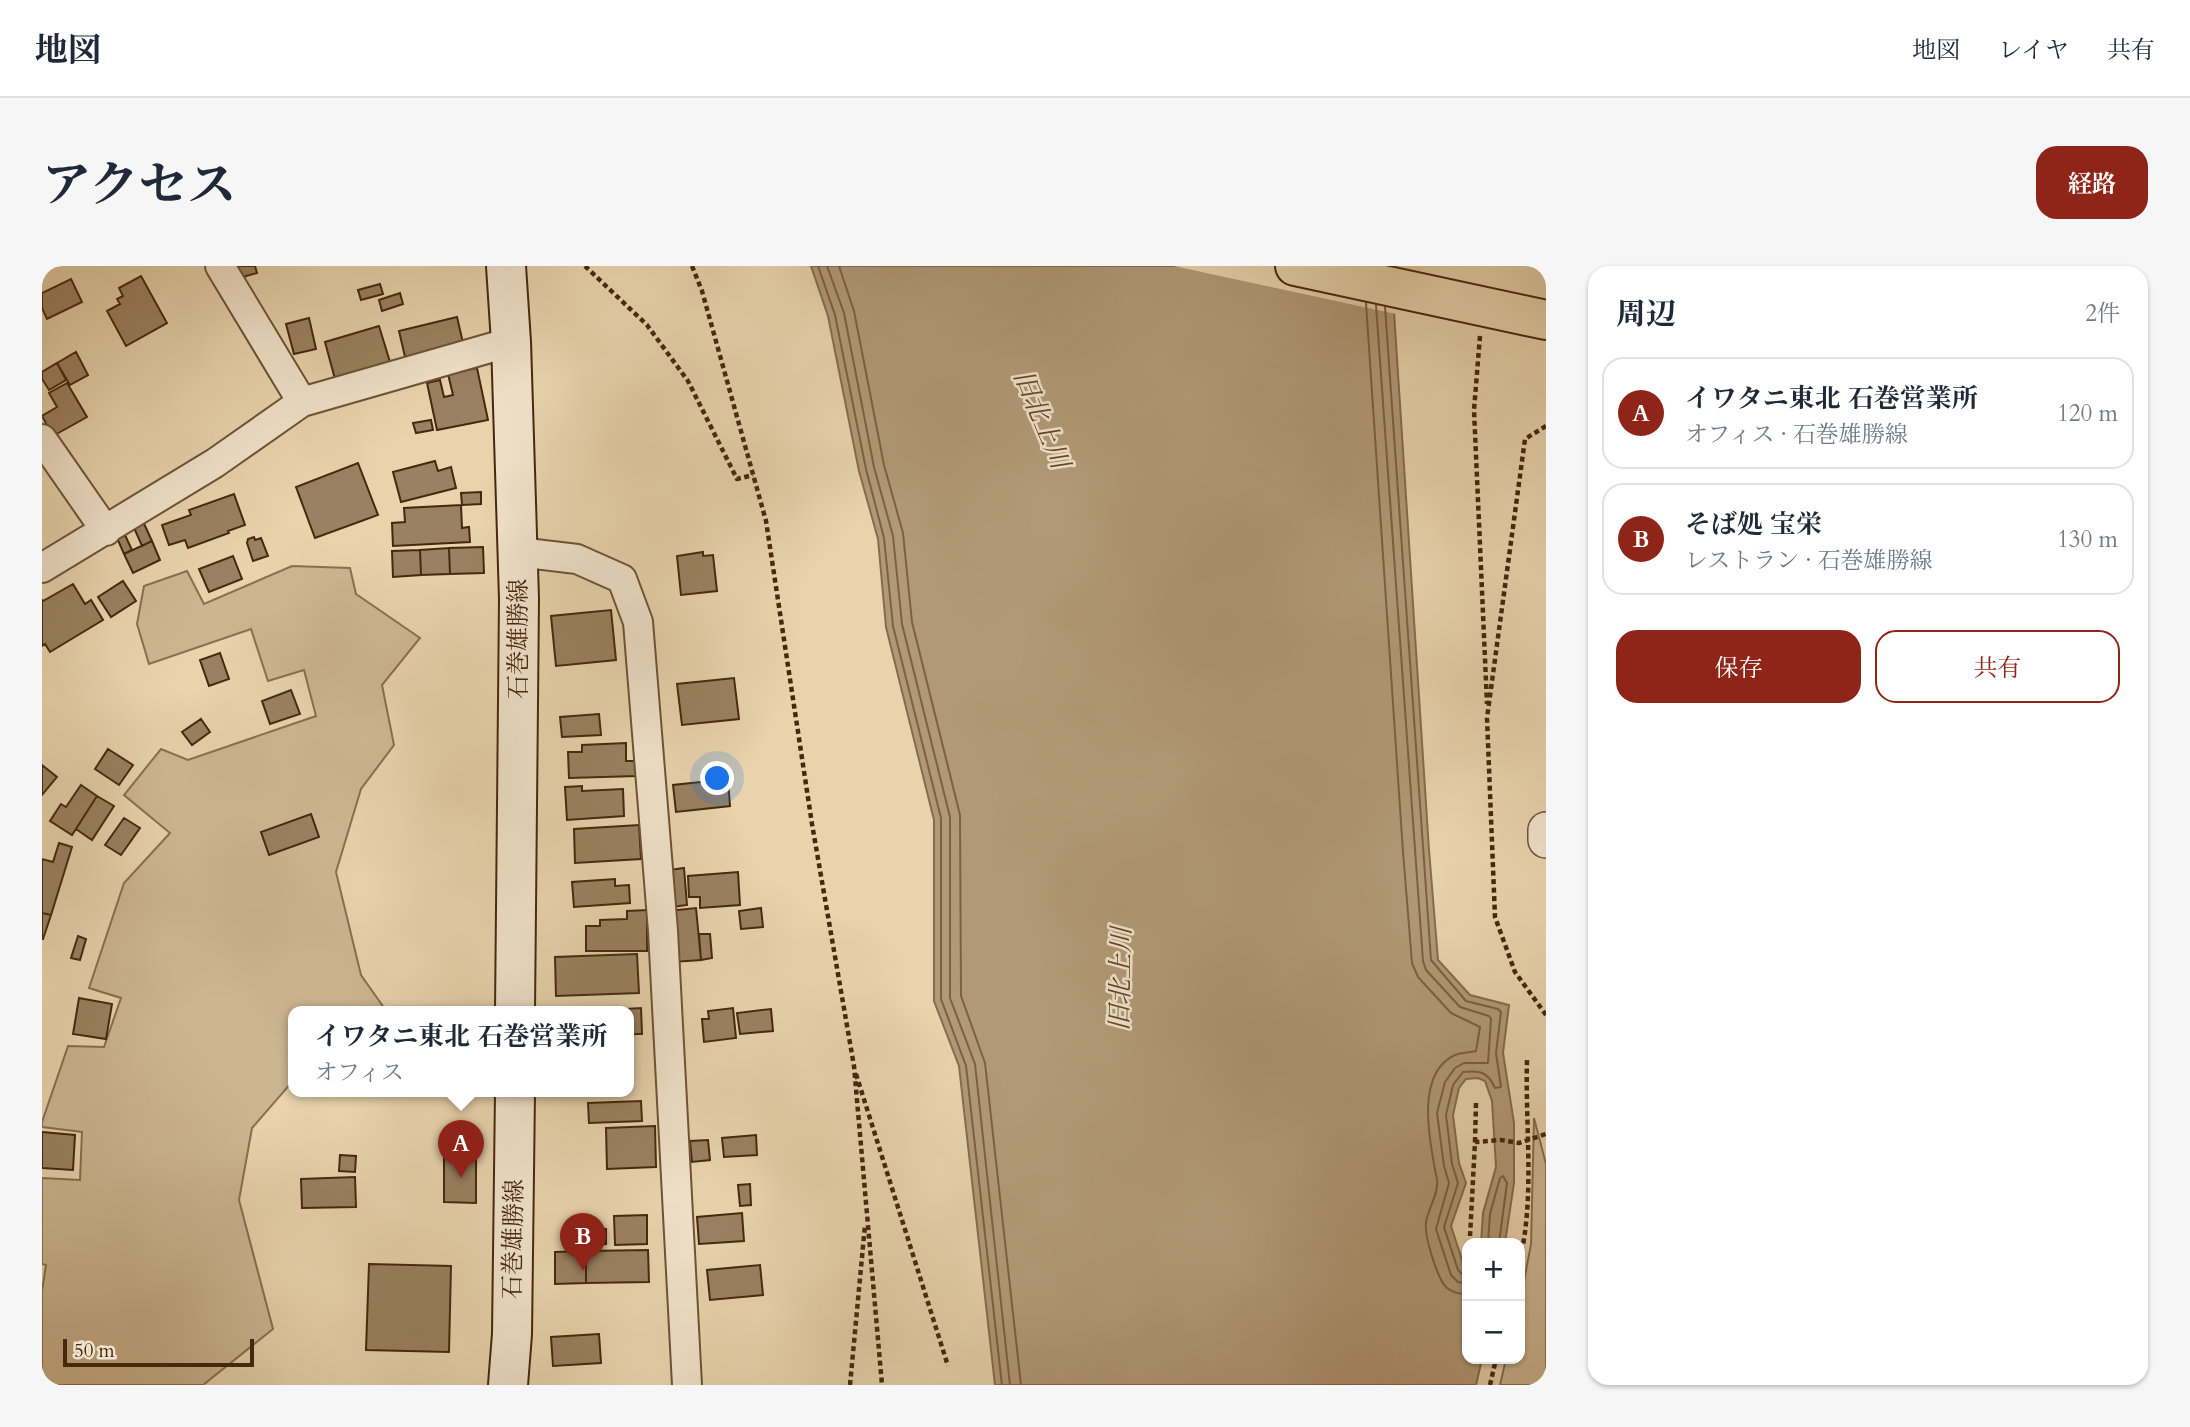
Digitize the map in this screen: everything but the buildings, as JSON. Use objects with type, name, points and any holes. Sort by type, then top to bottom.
[{"type":"highway","points":[[1295,266],[1546,320]]},
{"type":"main road","name":"石巻雄勝線","points":[[506,266],[519,552],[515,1006]]},
{"type":"main road","name":"石巻雄勝線","points":[[508,1385],[512,1334],[514,1097]]},
{"type":"street","points":[[220,266],[302,402]]},
{"type":"street","points":[[42,568],[215,463],[302,402],[511,342]]},
{"type":"street","points":[[42,439],[106,531]]},
{"type":"street","points":[[519,552],[577,559],[622,579],[638,622],[663,931],[687,1385]]},
{"type":"street","points":[[1546,830],[1546,839]]},
{"type":"path","points":[[585,266],[646,325],[688,381],[737,479],[753,475]]},
{"type":"path","points":[[692,266],[702,291],[766,521],[812,824],[854,1066],[882,1385]]},
{"type":"path","points":[[1481,324],[1474,410],[1495,918],[1515,972],[1546,1014]]},
{"type":"path","points":[[1487,718],[1525,439],[1546,426]]},
{"type":"path","points":[[1525,1238],[1529,1137],[1526,1109],[1527,1060]]},
{"type":"path","points":[[854,1066],[948,1366]]},
{"type":"path","points":[[1470,1236],[1476,1103]]},
{"type":"path","points":[[1475,1142],[1502,1140],[1519,1143],[1546,1134]]},
{"type":"path","points":[[850,1385],[866,1214]]},
{"type":"path","points":[[1490,1385],[1495,1364]]},
{"type":"shaded area","points":[[292,566],[350,568],[356,594],[420,638],[382,685],[394,745],[361,789],[336,872],[361,975],[383,1006],[288,1006],[288,1087],[252,1128],[239,1200],[273,1329],[203,1385],[42,1385],[42,1291],[46,1265],[42,1264],[42,1178],[80,1180],[82,1132],[42,1127],[42,1122],[68,1046],[104,1047],[121,998],[89,988],[124,883],[170,833],[124,795],[161,749],[188,760],[316,716],[304,670],[268,681],[251,629],[149,664],[137,624],[144,586],[187,571],[204,604]]},
{"type":"shaded area","points":[[1534,1118],[1546,1164],[1546,1385],[1500,1385],[1505,1364],[1525,1364],[1525,1276],[1531,1244]]},
{"type":"water","name":"旧北上川","points":[[811,266],[1391,266],[1438,960],[1470,995],[1509,1005],[1503,1053],[1514,1123],[1514,1183],[1506,1238],[1481,1238],[1483,1213],[1496,1167],[1492,1101],[1485,1081],[1478,1078],[1466,1079],[1459,1088],[1453,1115],[1459,1163],[1466,1183],[1451,1226],[1462,1260],[1462,1364],[1481,1364],[1476,1385],[995,1385],[959,1066],[934,1001],[934,820],[886,627],[878,539],[859,471],[828,316]]},
{"type":"pier","points":[[1174,266],[1394,266],[1396,314]]},
{"type":"place","name":"イワタニ東北 石巻営業所","points":[[461,1178]]},
{"type":"place","name":"そば処 宝栄","points":[[583,1271]]}]
